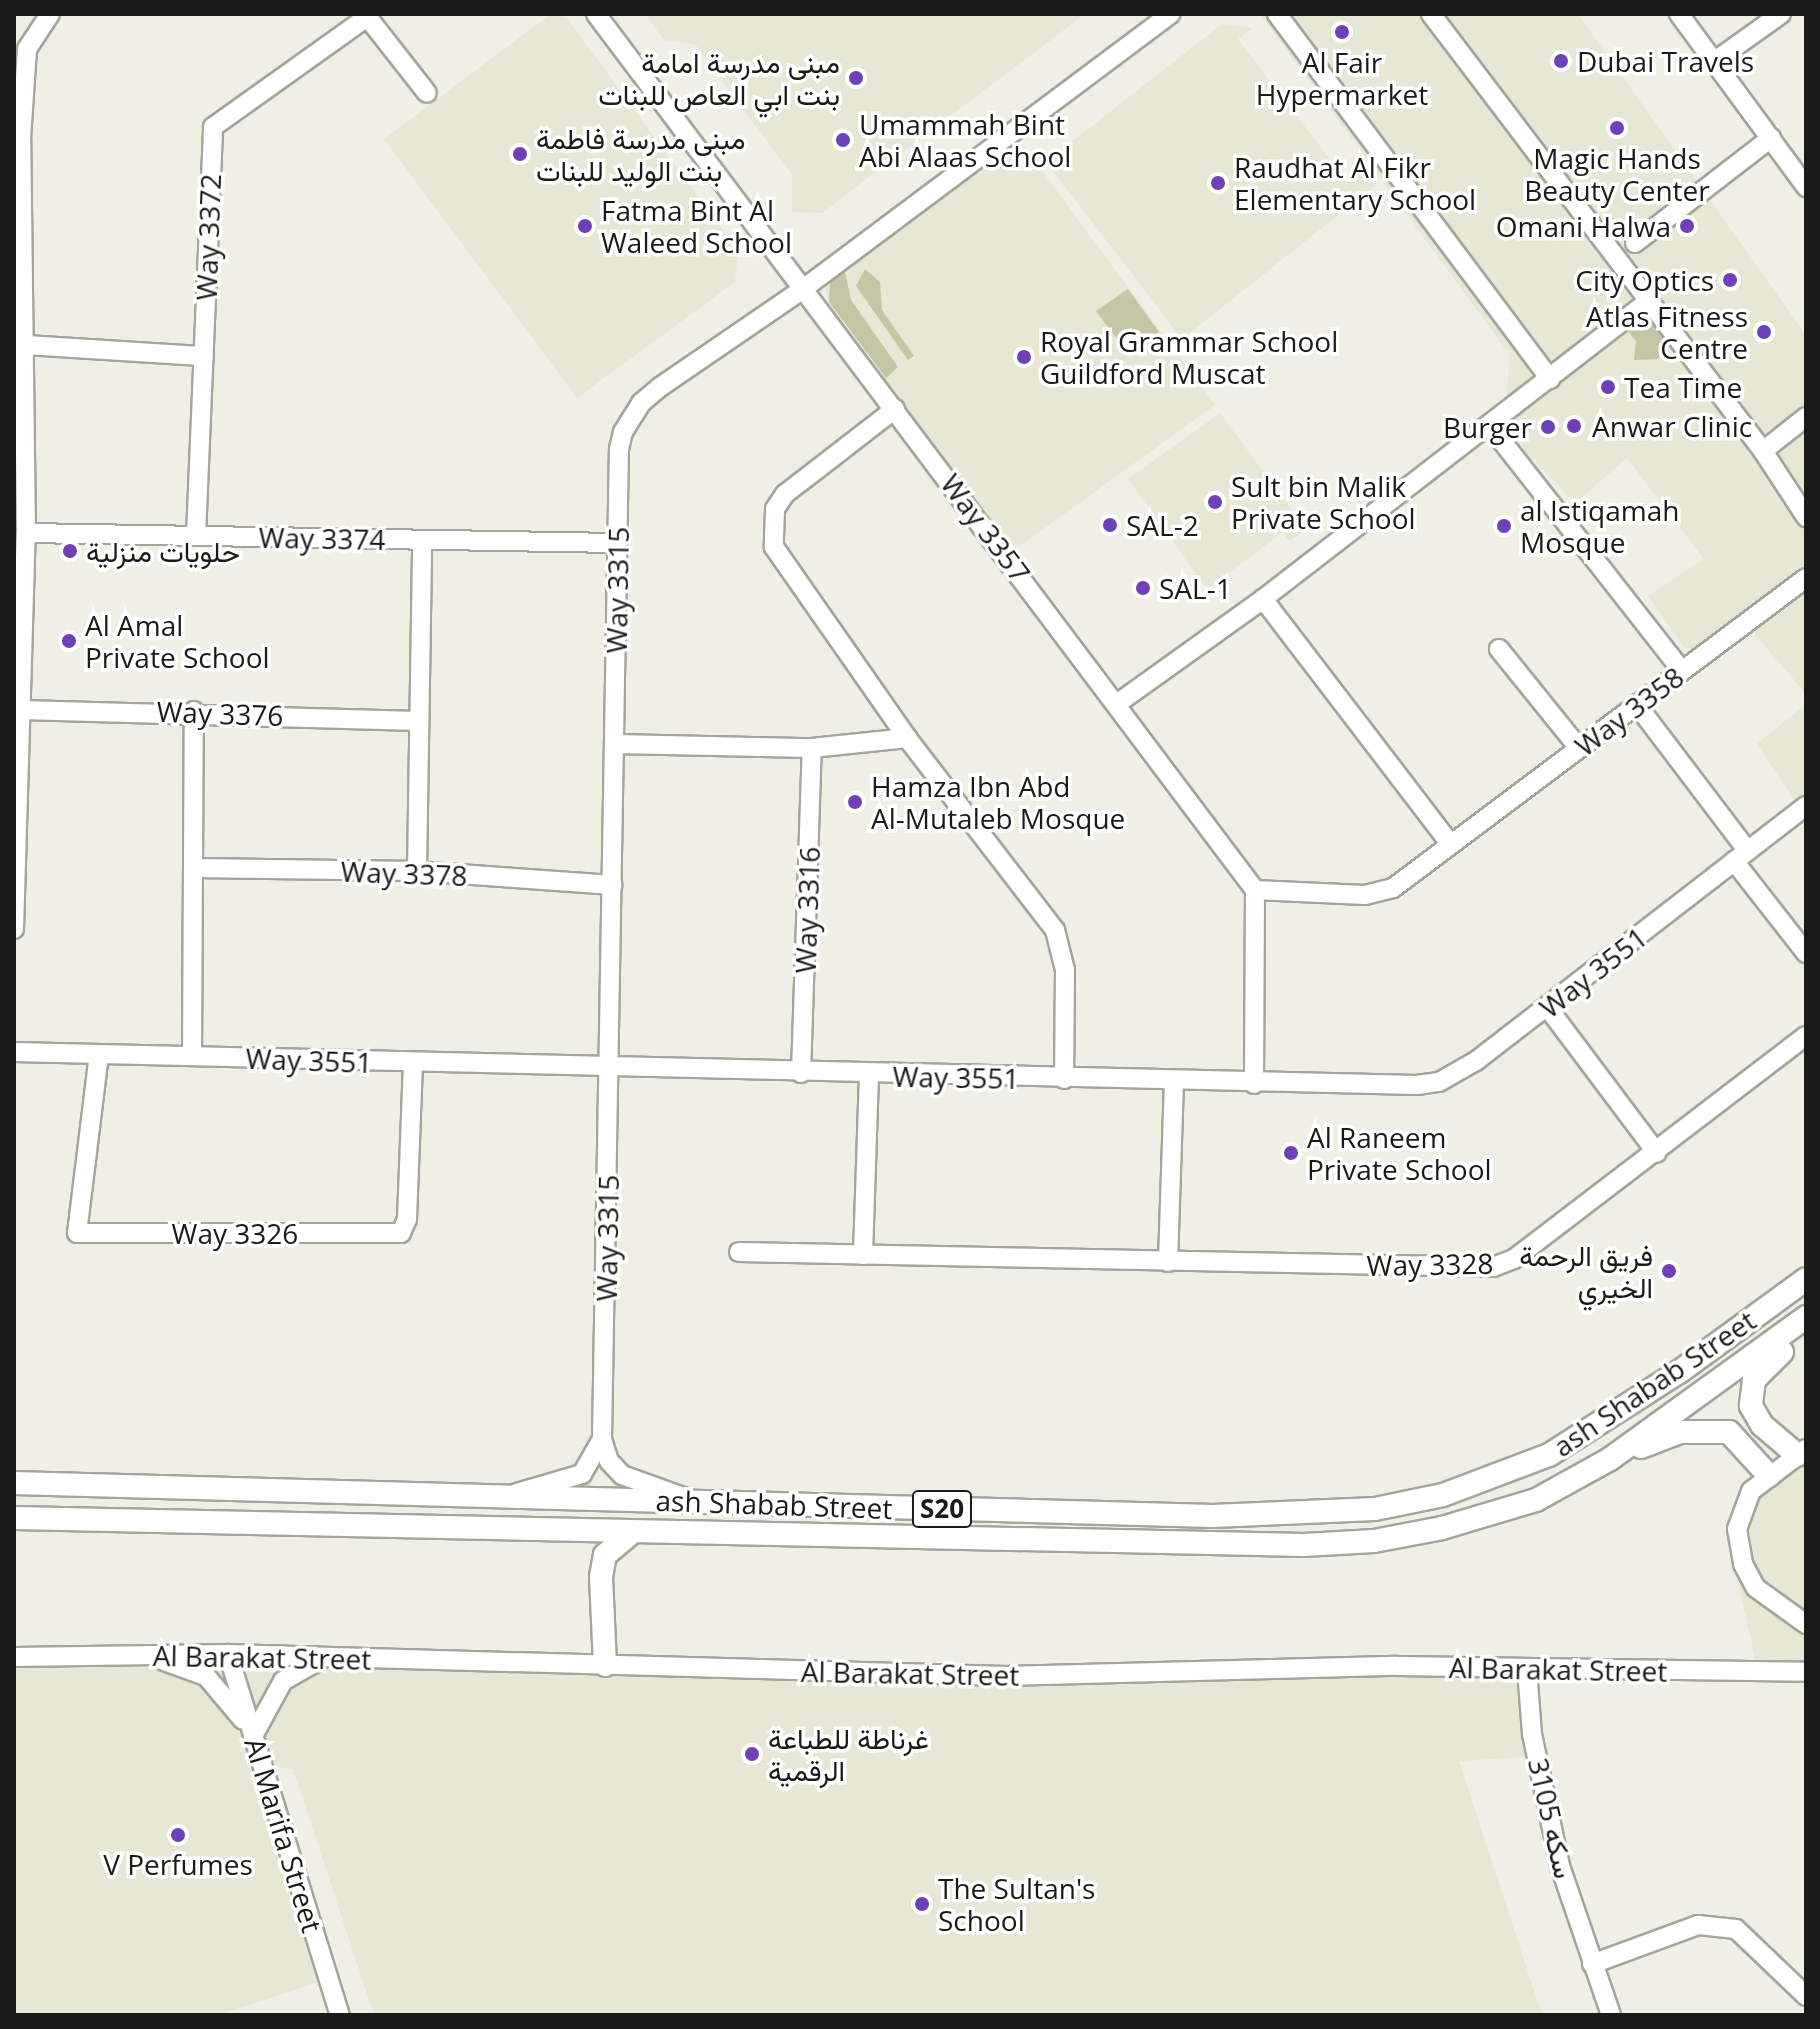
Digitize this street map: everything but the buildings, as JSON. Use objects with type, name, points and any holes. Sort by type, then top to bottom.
[{"type":"main road","name":"ash Shabab Street","points":[[14,1483],[1213,1516],[1375,1509],[1443,1495],[1549,1455],[1679,1372],[1806,1279]]},
{"type":"main road","name":"ash Shabab Street","points":[[14,1518],[630,1534],[1304,1545],[1374,1541],[1442,1528],[1536,1500],[1610,1459],[1806,1317]]},
{"type":"main road","points":[[1802,1452],[1762,1425],[1751,1406],[1751,1392],[1761,1369],[1806,1332]]},
{"type":"main road","points":[[1610,1459],[1680,1432],[1718,1430],[1744,1444],[1769,1476]]},
{"type":"main road","points":[[565,1532],[591,1554],[601,1577]]},
{"type":"main road","points":[[605,1665],[601,1577],[605,1555],[630,1534]]},
{"type":"street","points":[[14,929],[26,533],[27,345],[17,139],[27,49],[50,14]]},
{"type":"street","name":"Way 3357","points":[[596,14],[1118,703],[1255,890]]},
{"type":"street","name":"Way 3315","points":[[602,1439],[611,1068],[619,449],[641,403],[803,289],[1170,14]]},
{"type":"street","points":[[1277,14],[1550,379]]},
{"type":"street","points":[[1431,14],[1763,451],[1806,517]]},
{"type":"street","points":[[1679,14],[1806,187]]},
{"type":"street","points":[[1715,61],[1781,14]]},
{"type":"street","points":[[366,16],[427,93]]},
{"type":"street","name":"Way 3372","points":[[196,536],[213,127],[366,16]]},
{"type":"street","points":[[1635,243],[1771,138]]},
{"type":"street","points":[[1118,703],[1263,599],[1647,302]]},
{"type":"street","points":[[27,345],[204,356]]},
{"type":"street","points":[[895,409],[785,494],[775,509],[773,529],[781,564],[907,738],[1055,930],[1065,970],[1064,1079]]},
{"type":"street","points":[[1763,451],[1806,417]]},
{"type":"street","points":[[1490,426],[1682,671]]},
{"type":"street","name":"Way 3374","points":[[26,533],[617,543]]},
{"type":"street","points":[[417,871],[422,540]]},
{"type":"street","name":"Way 3358","points":[[1255,890],[1380,894],[1806,578]]},
{"type":"street","points":[[1263,599],[1449,842]]},
{"type":"street","points":[[1499,649],[1579,748]]},
{"type":"street","points":[[1637,705],[1806,953]]},
{"type":"street","name":"Way 3376","points":[[21,710],[194,711],[418,721]]},
{"type":"street","points":[[192,1056],[194,711]]},
{"type":"street","points":[[615,744],[812,748],[907,738]]},
{"type":"street","name":"Way 3316","points":[[801,1073],[812,748]]},
{"type":"street","name":"Way 3551","points":[[14,1052],[1254,1084],[1439,1082],[1548,1008],[1806,806]]},
{"type":"street","name":"Way 3378","points":[[194,868],[417,871],[613,885]]},
{"type":"street","points":[[1254,1084],[1255,890]]},
{"type":"street","points":[[1548,1008],[1657,1153]]},
{"type":"street","name":"Way 3328","points":[[739,1252],[1493,1267],[1514,1259],[1657,1153],[1806,1036]]},
{"type":"street","name":"Way 3326","points":[[99,1054],[77,1233],[401,1233],[407,1219],[413,1062]]},
{"type":"street","points":[[863,1255],[869,1074]]},
{"type":"street","points":[[1168,1262],[1174,1082]]},
{"type":"street","points":[[504,1496],[582,1474],[602,1439]]},
{"type":"street","points":[[602,1439],[609,1461],[622,1475],[699,1502]]},
{"type":"street","points":[[1802,1452],[1769,1476],[1742,1505],[1739,1550],[1756,1588],[1806,1624]]},
{"type":"street","name":"Al Barakat Street","points":[[14,1657],[228,1654],[1005,1676],[1397,1666],[1806,1672]]},
{"type":"street","name":"Al Marifa Street","points":[[228,1654],[340,2015]]},
{"type":"street","points":[[142,1655],[206,1676],[253,1736],[283,1681],[326,1657]]},
{"type":"street","name":"سكه 3105","points":[[1527,1669],[1532,1734],[1560,1866],[1611,2015]]},
{"type":"street","points":[[1592,1964],[1698,1925],[1736,1929],[1806,1996]]},
{"type":"shaded area","name":"Fatma Bint Al Waleed School","points":[[551,14],[567,18],[738,251],[735,282],[577,398],[384,139]]},
{"type":"shaded area","name":"Umammah Bint Abi Alaas School","points":[[645,14],[1085,14],[822,213],[792,212],[792,175],[695,44],[664,40]]},
{"type":"shaded area","points":[[1260,14],[1578,14],[1806,335],[1806,694],[1743,620],[1702,651],[1684,647],[1648,596],[1704,559],[1627,458],[1575,503],[1524,450],[1506,400],[1510,355]]},
{"type":"shaded area","name":"Raudhat Al Fikr Elementary School","points":[[1222,24],[1253,28],[1238,39],[1345,179],[1361,167],[1375,186],[1182,339],[1046,162]]},
{"type":"shaded area","name":"Royal Grammar School Guildford Muscat","points":[[1017,137],[1215,405],[1013,551],[829,302],[825,284],[827,277]]},
{"type":"shaded area","name":"Sult bin Malik Private School","points":[[1220,413],[1306,529],[1290,541],[1282,533],[1207,589],[1128,479]]},
{"type":"shaded area","points":[[1806,704],[1806,817],[1757,744]]},
{"type":"shaded area","points":[[1806,1437],[1806,1672],[1758,1671],[1734,1565],[1747,1490]]},
{"type":"shaded area","points":[[326,1657],[1527,1669],[1528,1757],[1459,1761],[1542,2015],[374,2015],[293,1769],[263,1765],[329,1979],[218,2015],[14,2015],[14,1663]]},
{"type":"green space","points":[[844,267],[851,300],[898,367],[886,378],[829,302],[830,282]]},
{"type":"green space","points":[[865,269],[880,282],[882,310],[914,356],[908,360],[856,286]]},
{"type":"green space","points":[[1128,289],[1159,332],[1128,354],[1096,311]]},
{"type":"green space","points":[[1648,320],[1666,342],[1658,359],[1634,360],[1636,341],[1628,331]]},
{"type":"place","name":"Al Fair Hypermarket","points":[[1342,32]]},
{"type":"place","name":"Dubai Travels","points":[[1561,61]]},
{"type":"place","name":"مبنى مدرسة امامة بنت ابي العاص للبنات","points":[[856,78]]},
{"type":"place","name":"Magic Hands Beauty Center","points":[[1617,128]]},
{"type":"place","name":"Umammah Bint Abi Alaas School","points":[[843,140]]},
{"type":"place","name":"مبنى مدرسة فاطمة بنت الوليد للبنات","points":[[520,154]]},
{"type":"place","name":"Raudhat Al Fikr Elementary School","points":[[1218,183]]},
{"type":"place","name":"Fatma Bint Al Waleed School","points":[[585,226]]},
{"type":"place","name":"Omani Halwa","points":[[1687,226]]},
{"type":"place","name":"City Optics","points":[[1730,280]]},
{"type":"place","name":"Atlas Fitness Centre","points":[[1764,332]]},
{"type":"place","name":"Royal Grammar School Guildford Muscat","points":[[1024,357]]},
{"type":"place","name":"Tea Time","points":[[1608,387]]},
{"type":"place","name":"Anwar Clinic","points":[[1574,426]]},
{"type":"place","name":"Burger","points":[[1548,427]]},
{"type":"place","name":"Sult bin Malik Private School","points":[[1215,502]]},
{"type":"place","name":"SAL-2","points":[[1110,525]]},
{"type":"place","name":"al Istiqamah Mosque","points":[[1504,526]]},
{"type":"place","name":"حلويات منزلية","points":[[70,551]]},
{"type":"place","name":"SAL-1","points":[[1143,588]]},
{"type":"place","name":"Al Amal Private School","points":[[69,641]]},
{"type":"place","name":"Hamza Ibn Abd Al-Mutaleb Mosque","points":[[855,802]]},
{"type":"place","name":"Al Raneem Private School","points":[[1291,1153]]},
{"type":"place","name":"فريق الرحمة الخيري","points":[[1669,1271]]},
{"type":"place","name":"غرناطة للطباعة الرقمية","points":[[752,1754]]},
{"type":"place","name":"V Perfumes","points":[[178,1835]]},
{"type":"place","name":"The Sultan's School","points":[[922,1904]]}]
